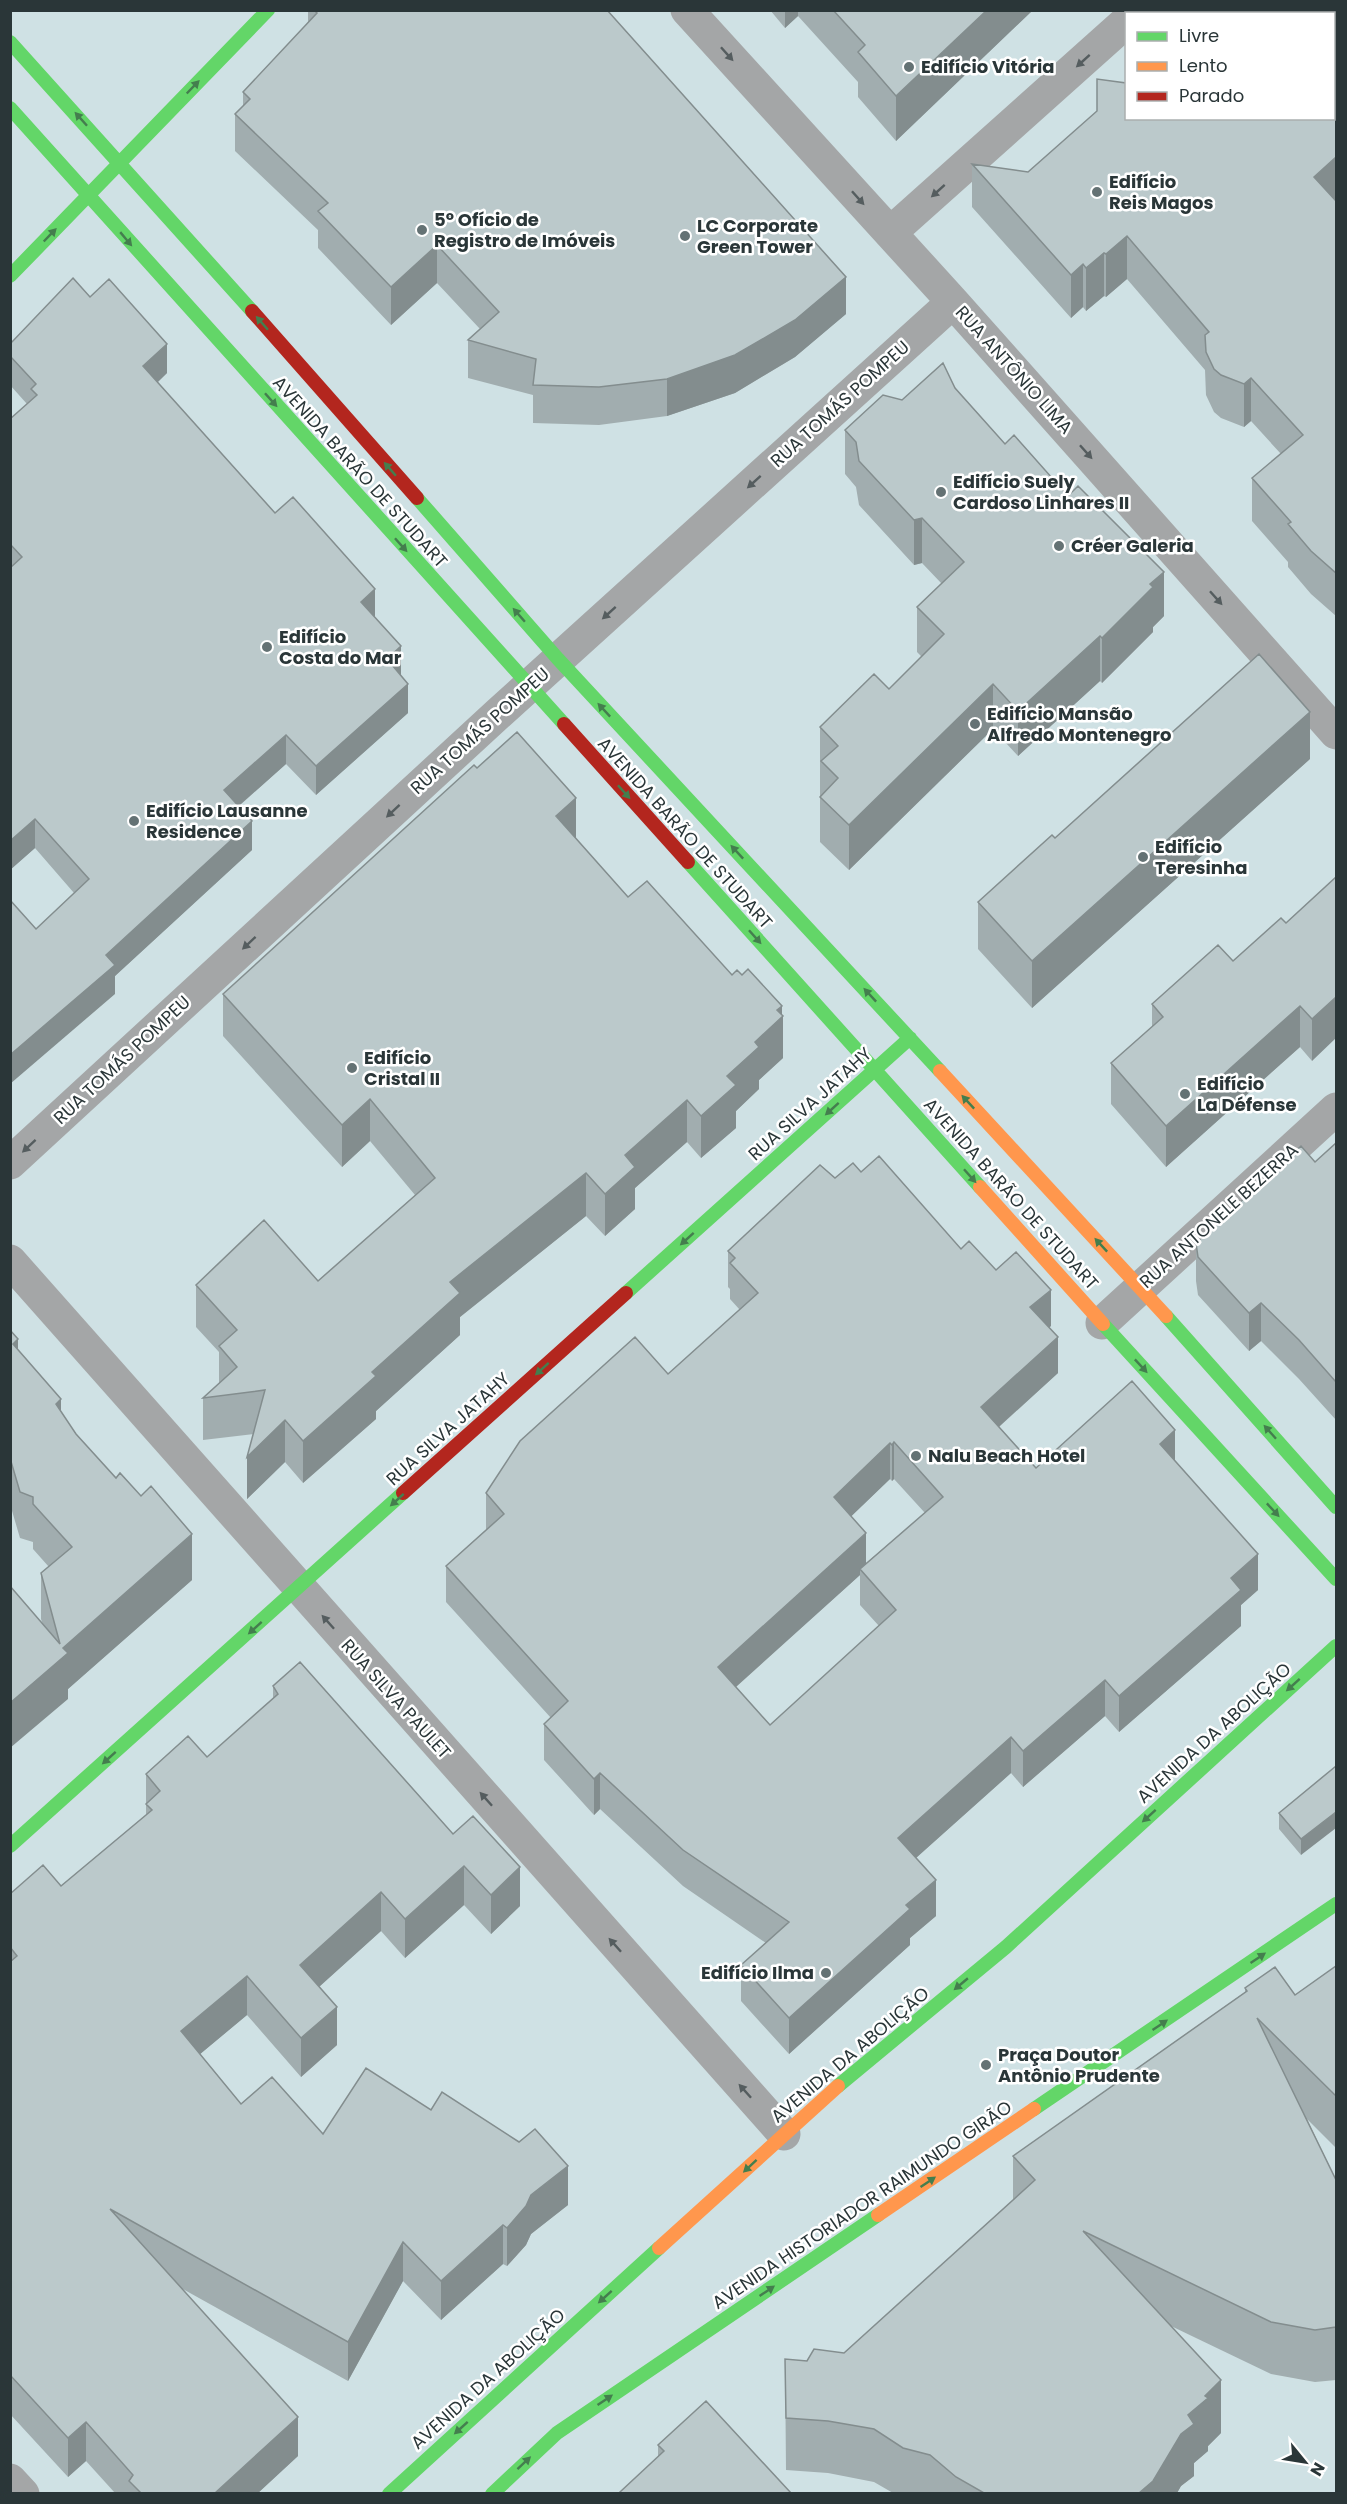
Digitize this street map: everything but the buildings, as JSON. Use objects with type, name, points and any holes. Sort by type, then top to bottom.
[{"type":"main road","points":[[10,276],[268,10]]},
{"type":"main road","name":"AVENIDA BARÃO DE STUDART","points":[[10,42],[120,163],[558,659],[1141,1288],[1336,1507]]},
{"type":"main road","name":"AVENIDA BARÃO DE STUDART","points":[[10,108],[1102,1323],[1336,1579]]},
{"type":"main road","name":"RUA SILVA JATAHY","points":[[10,1846],[910,1038]]},
{"type":"main road","name":"AVENIDA DA ABOLIÇÃO","points":[[389,2493],[822,2099],[1006,1947],[1336,1646]]},
{"type":"main road","name":"AVENIDA HISTORIADOR RAIMUNDO GIRÃO","points":[[492,2493],[557,2433],[1336,1904]]},
{"type":"street","name":"RUA ANTÔNIO LIMA","points":[[687,10],[953,302],[1336,734]]},
{"type":"street","points":[[890,233],[1125,23]]},
{"type":"street","name":"RUA TOMÁS POMPEU","points":[[10,1163],[558,659],[953,302]]},
{"type":"street","name":"RUA ANTONELE BEZERRA","points":[[1102,1323],[1336,1109]]},
{"type":"street","name":"RUA SILVA PAULET","points":[[10,1261],[298,1589],[784,2134]]},
{"type":"street","points":[[10,2480],[22,2493]]},
{"type":"traffic: fast","points":[[10,276],[268,10]]},
{"type":"traffic: fast","points":[[10,42],[252,311]]},
{"type":"traffic: fast","points":[[10,108],[564,724]]},
{"type":"traffic: fast","points":[[417,498],[558,659],[940,1071]]},
{"type":"traffic: fast","points":[[688,862],[980,1187]]},
{"type":"traffic: fast","points":[[626,1293],[910,1038]]},
{"type":"traffic: fast","points":[[1166,1316],[1336,1507]]},
{"type":"traffic: fast","points":[[1103,1324],[1336,1579]]},
{"type":"traffic: fast","points":[[10,1846],[403,1493]]},
{"type":"traffic: fast","points":[[838,2086],[1006,1947],[1336,1646]]},
{"type":"traffic: fast","points":[[1034,2109],[1336,1904]]},
{"type":"traffic: fast","points":[[492,2494],[557,2433],[878,2215]]},
{"type":"traffic: fast","points":[[389,2494],[659,2248]]},
{"type":"traffic: slow","points":[[940,1071],[1166,1316]]},
{"type":"traffic: slow","points":[[980,1187],[1103,1324]]},
{"type":"traffic: slow","points":[[659,2248],[838,2086]]},
{"type":"traffic: slow","points":[[878,2215],[1034,2109]]},
{"type":"traffic: jam","points":[[252,311],[417,498]]},
{"type":"traffic: jam","points":[[564,724],[688,862]]},
{"type":"traffic: jam","points":[[403,1493],[626,1293]]},
{"type":"place","name":"Edifício Vitória","points":[[909,67]]},
{"type":"place","name":"Edifício Reis Magos","points":[[1097,192]]},
{"type":"place","name":"5º Ofício de Registro de Imóveis","points":[[422,230]]},
{"type":"place","name":"LC Corporate Green Tower","points":[[685,236]]},
{"type":"place","name":"Edifício Suely Cardoso Linhares II","points":[[941,492]]},
{"type":"place","name":"Créer Galeria","points":[[1059,546]]},
{"type":"place","name":"Edifício Costa do Mar","points":[[267,647]]},
{"type":"place","name":"Edifício Mansão Alfredo Montenegro","points":[[975,724]]},
{"type":"place","name":"Edifício Lausanne Residence","points":[[134,821]]},
{"type":"place","name":"Edifício Teresinha","points":[[1143,857]]},
{"type":"place","name":"Edifício Cristal II","points":[[352,1068]]},
{"type":"place","name":"Edifício La Défense","points":[[1185,1094]]},
{"type":"place","name":"Nalu Beach Hotel","points":[[916,1456]]},
{"type":"place","name":"Edifício Ilma","points":[[826,1973]]},
{"type":"place","name":"Praça Doutor Antônio Prudente","points":[[986,2065]]}]
